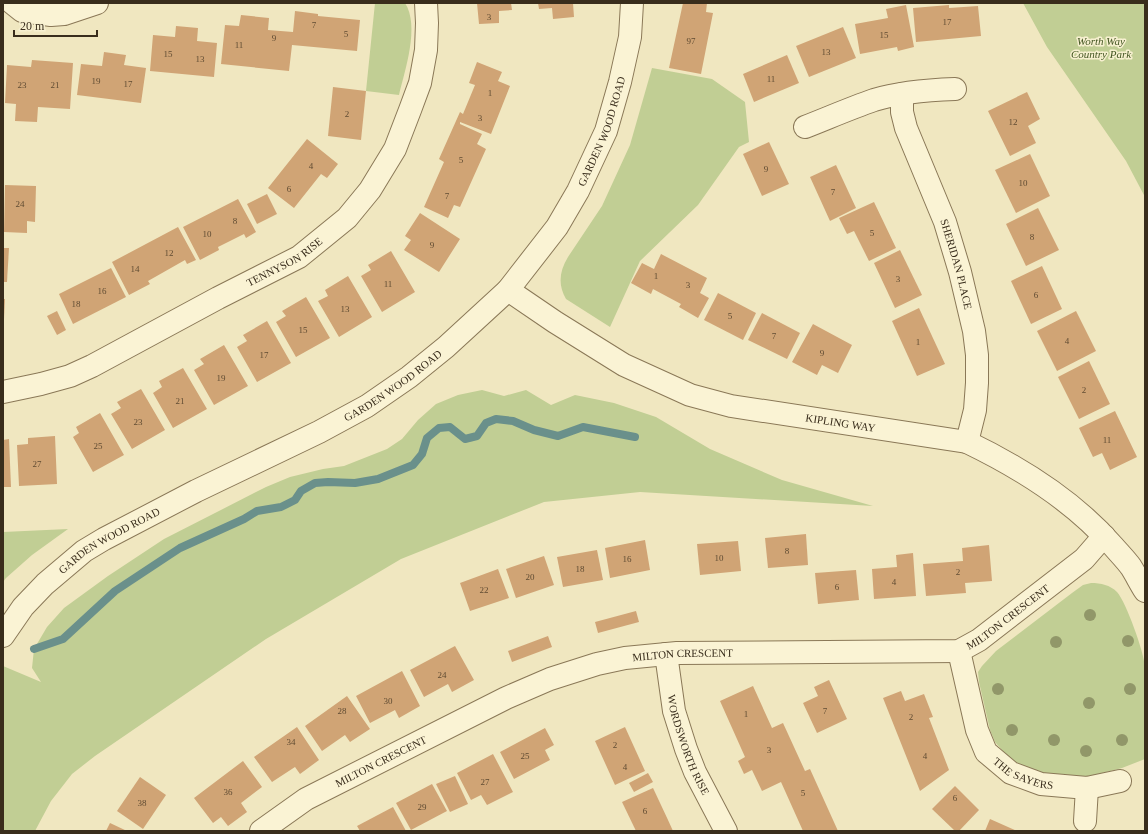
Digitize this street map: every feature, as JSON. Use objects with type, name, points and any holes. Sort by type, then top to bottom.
[{"type":"street","points":[[12,3],[22,10],[51,15],[64,14],[97,3]]},
{"type":"street","name":"TENNYSON RISE","points":[[3,392],[70,376],[92,366],[218,298],[300,257],[347,218],[370,190],[395,149],[420,83],[426,50],[426,3]]},
{"type":"street","name":"GARDEN WOOD ROAD","points":[[3,636],[23,607],[45,584],[84,552],[104,539],[196,491],[319,432],[367,406],[409,377],[446,347],[508,290],[557,227],[578,191],[606,131],[620,82],[630,37],[632,3]]},
{"type":"street","points":[[805,127],[874,100],[902,94],[955,89]]},
{"type":"street","name":"SHERIDAN PLACE","points":[[902,94],[902,112],[906,128],[945,222],[967,298],[974,330],[977,355],[977,383],[975,410],[967,442]]},
{"type":"street","name":"KIPLING WAY","points":[[508,290],[555,322],[624,365],[690,395],[731,406],[967,442],[994,455],[1047,487],[1085,518],[1104,536],[1130,566],[1145,591]]},
{"type":"street","name":"MILTON CRESCENT","points":[[261,831],[306,799],[506,698],[550,679],[597,664],[625,658],[666,654],[959,651],[979,640],[1084,559],[1104,536]]},
{"type":"street","name":"THE SAYERS","points":[[959,651],[977,730],[986,752],[1011,773],[1041,784],[1087,788],[1120,781]]},
{"type":"street","name":"WORDSWORTH RISE","points":[[666,654],[674,711],[686,749],[695,772],[726,831]]},
{"type":"street","points":[[1085,821],[1087,788]]},
{"type":"green space","points":[[375,3],[405,3],[409,13],[411,24],[410,48],[399,95],[366,91]]},
{"type":"green space","name":"Worth Way Country Park","points":[[1023,3],[1145,3],[1145,197],[1126,161],[1047,47]]},
{"type":"green space","points":[[652,68],[712,79],[745,102],[749,142],[739,147],[698,205],[640,261],[610,327],[566,299],[563,294],[561,284],[561,273],[568,257],[602,206],[630,145]]},
{"type":"green space","points":[[482,390],[504,396],[526,390],[551,405],[575,395],[614,403],[656,417],[710,449],[782,480],[873,506],[640,492],[544,502],[401,559],[266,639],[95,756],[72,774],[51,801],[35,831],[3,831],[3,666],[41,682],[32,668],[34,649],[47,627],[64,608],[108,576],[164,539],[266,487],[290,477],[323,469],[344,466],[387,449],[402,439],[418,420],[436,404],[458,395]]},
{"type":"green space","points":[[68,529],[32,555],[3,582],[3,532]]},
{"type":"green space","points":[[1091,583],[1105,585],[1117,592],[1121,597],[1130,616],[1141,650],[1146,678],[1145,759],[1122,768],[1091,776],[1080,777],[1051,775],[1035,771],[1020,765],[1009,758],[995,742],[990,730],[978,672],[996,651],[1083,585]]},
{"type":"building","points":[[477,3],[511,3],[512,10],[499,11],[499,23],[479,24]]},
{"type":"building","points":[[538,3],[573,3],[574,17],[553,19],[552,8],[539,9]]},
{"type":"building","points":[[683,3],[707,3],[706,12],[713,13],[701,74],[669,68]]},
{"type":"building","points":[[906,5],[914,47],[898,51],[897,47],[860,54],[855,24],[888,18],[886,9]]},
{"type":"building","points":[[949,5],[949,8],[978,6],[981,36],[916,42],[913,8]]},
{"type":"building","points":[[295,11],[318,14],[318,16],[360,20],[357,51],[292,45],[289,71],[221,64],[225,25],[239,26],[241,15],[269,18],[268,30],[293,32]]},
{"type":"building","points":[[176,26],[198,28],[197,41],[217,43],[214,77],[150,71],[153,35],[175,37]]},
{"type":"building","points":[[843,27],[856,58],[809,77],[796,46]]},
{"type":"building","points":[[104,52],[126,55],[124,65],[146,68],[141,103],[77,95],[81,64],[102,66]]},
{"type":"building","points":[[787,55],[799,83],[754,102],[743,74]]},
{"type":"building","points":[[32,60],[73,63],[70,109],[38,107],[37,122],[15,121],[16,104],[5,103],[7,65],[31,67]]},
{"type":"building","points":[[477,62],[502,72],[498,81],[510,86],[491,134],[460,122],[460,124],[482,134],[477,144],[486,149],[460,207],[454,205],[448,218],[424,207],[444,162],[439,159],[460,112],[463,114],[475,85],[469,83]]},
{"type":"building","points":[[333,87],[366,91],[361,140],[328,136]]},
{"type":"building","points":[[1027,92],[1040,119],[1028,126],[1036,143],[1010,156],[988,111]]},
{"type":"building","points":[[307,139],[338,164],[327,178],[321,174],[294,208],[268,188]]},
{"type":"building","points":[[769,142],[789,184],[762,196],[743,154]]},
{"type":"building","points":[[1030,154],[1050,196],[1016,213],[995,170]]},
{"type":"building","points":[[836,165],[856,208],[830,221],[810,177]]},
{"type":"building","points":[[5,185],[36,186],[35,222],[27,221],[27,233],[4,232]]},
{"type":"building","points":[[267,194],[277,214],[257,224],[247,204]]},
{"type":"building","points":[[238,199],[256,232],[246,238],[244,234],[218,247],[219,250],[200,260],[183,227]]},
{"type":"building","points":[[874,202],[896,248],[869,261],[854,231],[847,234],[839,218]]},
{"type":"building","points":[[1038,208],[1059,250],[1026,266],[1006,224]]},
{"type":"building","points":[[420,213],[460,239],[439,272],[404,250],[411,240],[405,236]]},
{"type":"building","points":[[178,227],[196,260],[187,264],[185,260],[148,281],[150,284],[129,295],[112,262]]},
{"type":"building","points":[[3,248],[9,248],[7,282],[3,282]]},
{"type":"building","points":[[900,250],[922,295],[895,308],[874,263]]},
{"type":"building","points":[[391,251],[415,292],[382,312],[361,276],[371,270],[368,265]]},
{"type":"building","points":[[661,254],[707,278],[700,293],[709,298],[698,318],[679,307],[681,304],[653,289],[651,294],[631,283],[642,263],[654,269]]},
{"type":"building","points":[[1042,266],[1062,309],[1031,324],[1011,281]]},
{"type":"building","points":[[111,268],[126,297],[73,324],[59,294]]},
{"type":"building","points":[[348,276],[372,317],[339,337],[318,301],[328,296],[325,290]]},
{"type":"building","points":[[718,293],[756,313],[743,340],[704,320]]},
{"type":"building","points":[[306,297],[330,338],[296,357],[276,322],[286,316],[282,311]]},
{"type":"building","points":[[3,299],[5,299],[4,319],[3,319]]},
{"type":"building","points":[[919,308],[945,364],[917,376],[892,321]]},
{"type":"building","points":[[57,311],[66,330],[57,335],[47,316]]},
{"type":"building","points":[[1076,311],[1096,351],[1057,371],[1037,331]]},
{"type":"building","points":[[762,313],[800,333],[787,359],[748,340]]},
{"type":"building","points":[[267,321],[291,363],[257,382],[237,347],[247,341],[243,335]]},
{"type":"building","points":[[813,324],[852,345],[838,373],[822,365],[817,375],[792,362]]},
{"type":"building","points":[[224,345],[248,386],[214,405],[194,370],[204,364],[200,359]]},
{"type":"building","points":[[1089,361],[1110,404],[1079,419],[1058,377]]},
{"type":"building","points":[[183,368],[207,409],[173,428],[153,393],[162,387],[159,381]]},
{"type":"building","points":[[141,389],[165,430],[132,449],[111,414],[121,408],[117,402]]},
{"type":"building","points":[[1115,411],[1137,457],[1110,470],[1102,453],[1093,457],[1079,428]]},
{"type":"building","points":[[100,413],[124,455],[93,472],[73,437],[79,433],[76,427]]},
{"type":"building","points":[[55,436],[57,484],[19,486],[17,445],[28,444],[28,438]]},
{"type":"building","points":[[9,439],[11,487],[3,487],[3,440]]},
{"type":"building","points":[[806,534],[808,565],[768,568],[765,538]]},
{"type":"building","points":[[645,540],[650,570],[610,578],[605,548]]},
{"type":"building","points":[[738,541],[741,571],[700,575],[697,544]]},
{"type":"building","points":[[989,545],[992,581],[965,583],[966,593],[926,596],[923,564],[963,561],[962,548]]},
{"type":"building","points":[[597,550],[603,580],[563,587],[557,557]]},
{"type":"building","points":[[913,553],[916,596],[874,599],[872,569],[897,567],[896,555]]},
{"type":"building","points":[[544,556],[554,585],[516,598],[506,569]]},
{"type":"building","points":[[498,569],[509,598],[470,611],[460,583]]},
{"type":"building","points":[[856,570],[859,600],[818,604],[815,573]]},
{"type":"building","points":[[636,611],[639,622],[598,633],[595,622]]},
{"type":"building","points":[[548,636],[552,647],[512,662],[508,651]]},
{"type":"building","points":[[455,646],[474,680],[452,692],[448,684],[424,697],[410,670]]},
{"type":"building","points":[[402,671],[420,706],[399,718],[395,710],[370,723],[356,696]]},
{"type":"building","points":[[829,680],[847,719],[817,733],[803,703],[818,696],[814,687]]},
{"type":"building","points":[[753,686],[772,728],[783,723],[805,771],[810,769],[838,831],[803,831],[781,782],[762,791],[752,770],[744,774],[738,761],[745,757],[720,701]]},
{"type":"building","points":[[901,691],[905,701],[924,694],[933,717],[929,718],[949,770],[920,791],[883,698]]},
{"type":"building","points":[[347,696],[370,729],[350,742],[345,735],[322,751],[305,726]]},
{"type":"building","points":[[297,727],[319,760],[300,774],[295,767],[272,782],[254,757]]},
{"type":"building","points":[[625,727],[645,771],[615,785],[595,741]]},
{"type":"building","points":[[545,728],[554,745],[545,750],[550,760],[514,779],[500,752]]},
{"type":"building","points":[[493,754],[513,792],[487,805],[481,795],[471,800],[457,773]]},
{"type":"building","points":[[243,761],[262,787],[241,803],[247,812],[228,826],[221,817],[213,823],[194,798]]},
{"type":"building","points":[[648,773],[653,782],[634,792],[629,783]]},
{"type":"building","points":[[455,776],[468,804],[450,812],[436,784]]},
{"type":"building","points":[[140,777],[166,795],[143,829],[117,811]]},
{"type":"building","points":[[432,784],[447,811],[411,830],[396,803]]},
{"type":"building","points":[[955,786],[979,810],[959,831],[955,831],[932,809]]},
{"type":"building","points":[[653,788],[673,831],[636,831],[622,802]]},
{"type":"building","points":[[393,807],[406,831],[360,831],[357,826]]},
{"type":"building","points":[[990,819],[1017,831],[985,831]]},
{"type":"building","points":[[110,823],[127,831],[106,831]]},
{"type":"waterway","points":[[34,649],[63,639],[115,591],[180,548],[244,519],[257,511],[281,507],[295,500],[301,491],[315,483],[355,483],[378,479],[413,465],[422,454],[427,438],[439,428],[450,427],[465,439],[477,436],[486,423],[496,419],[513,421],[534,430],[558,436],[583,427],[635,437]]}]
